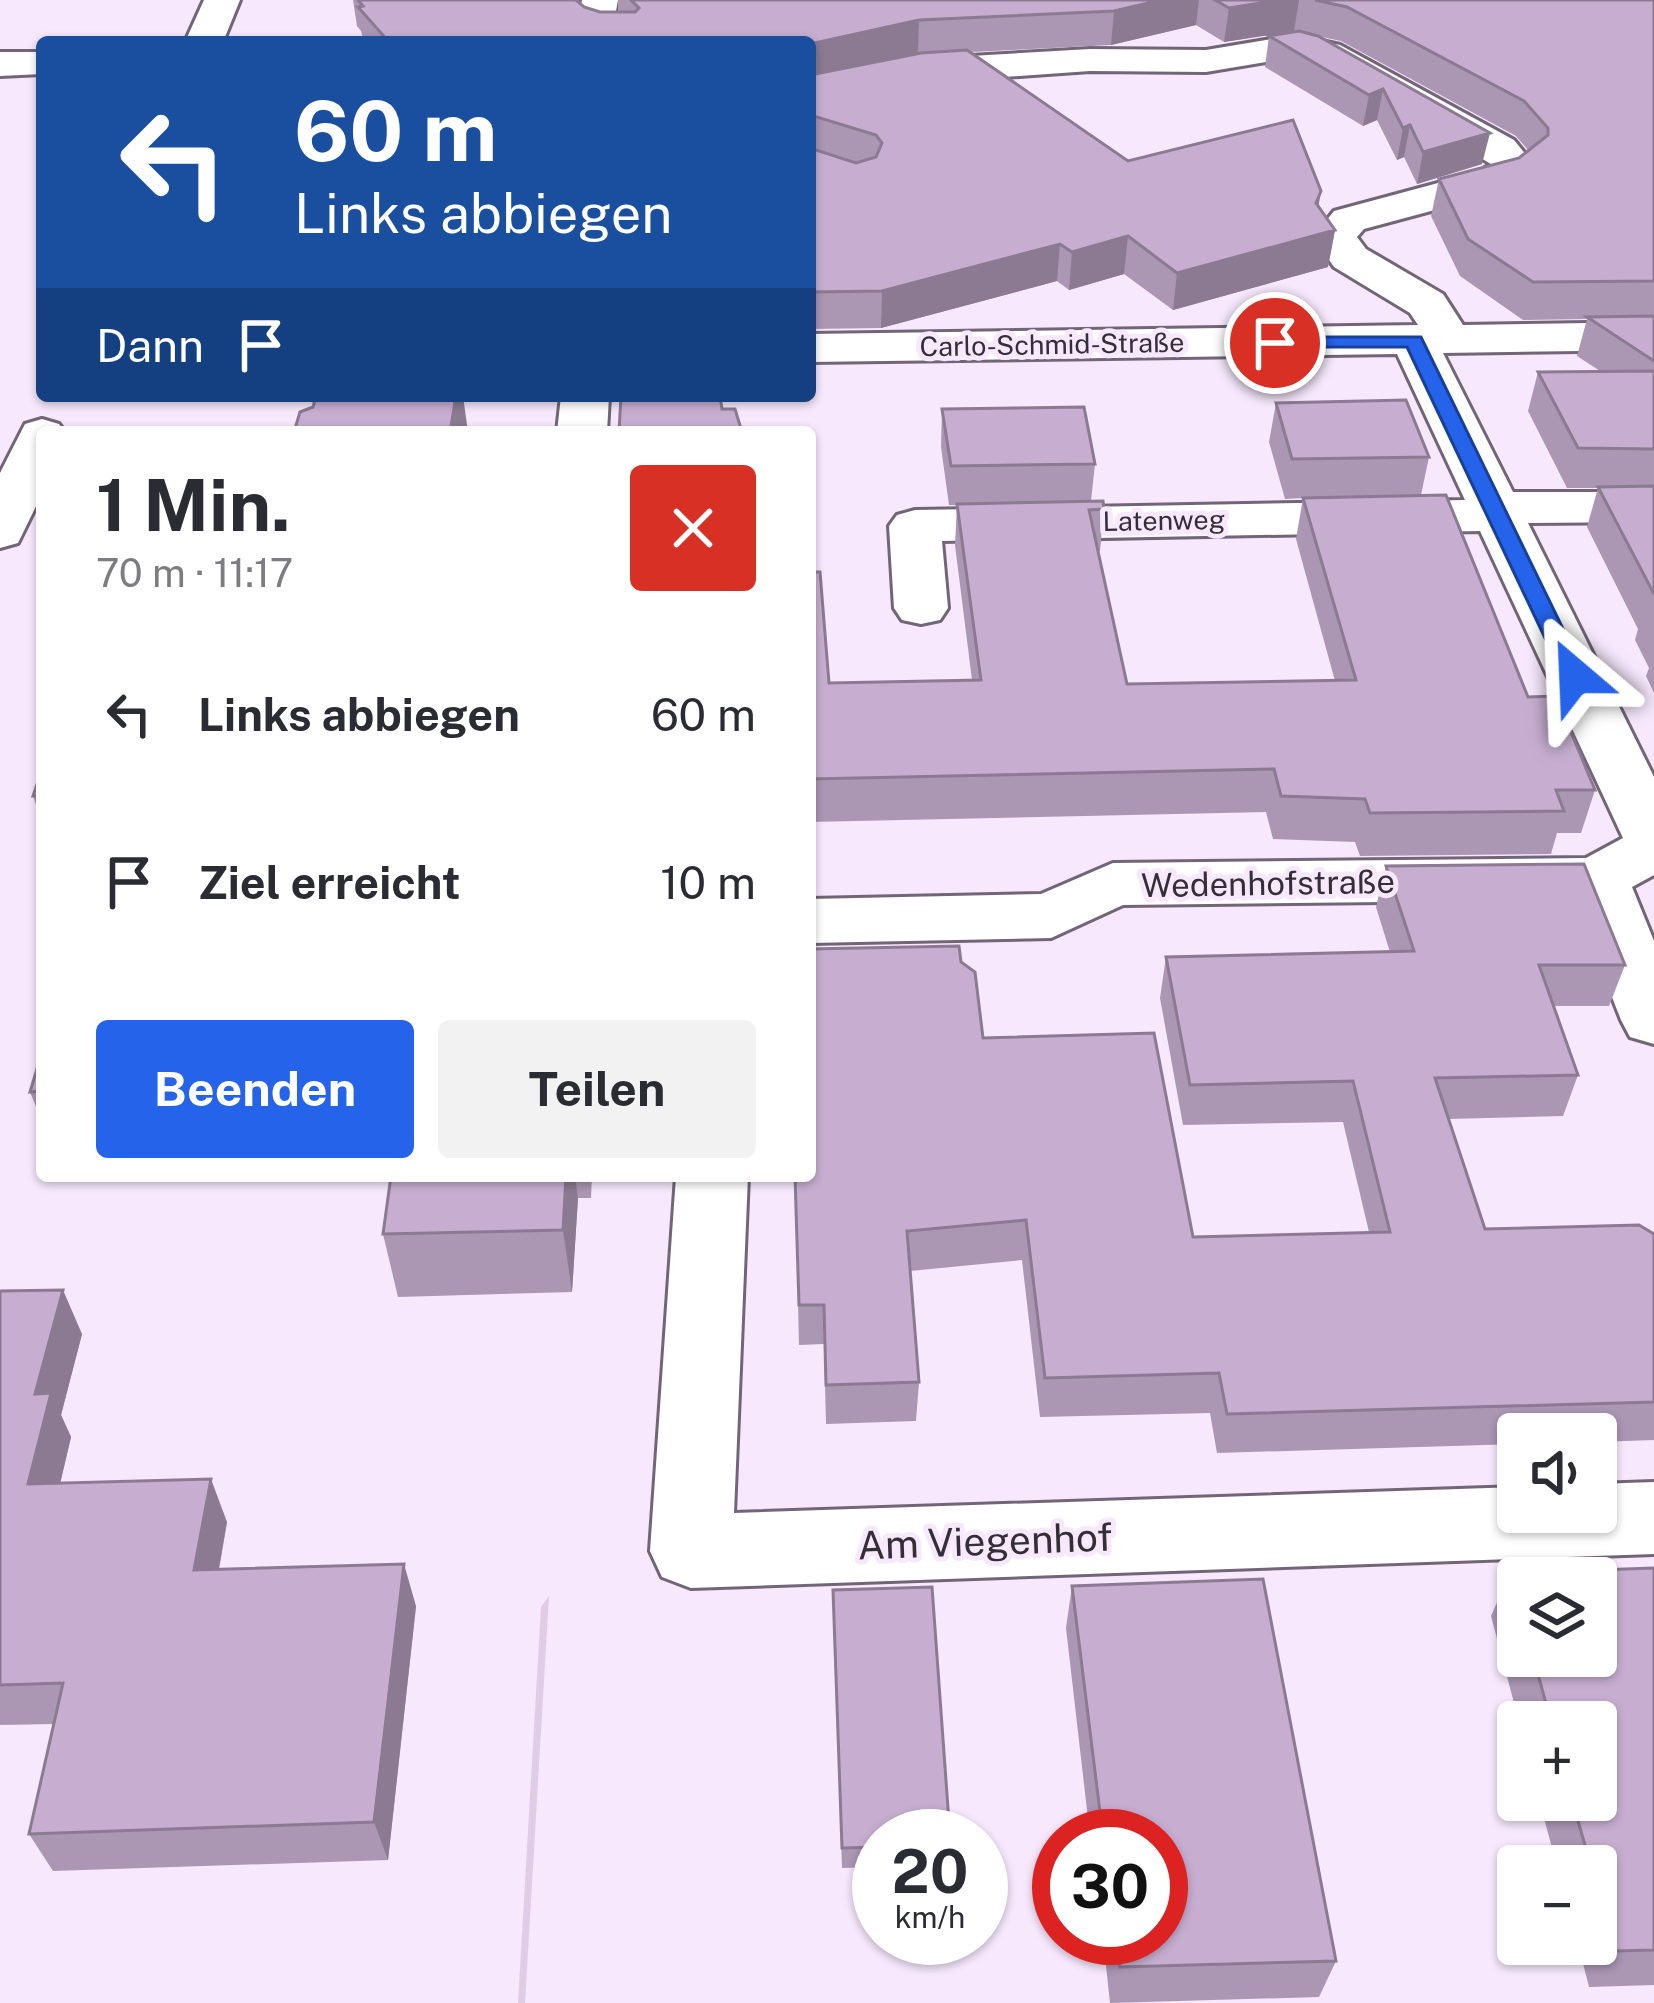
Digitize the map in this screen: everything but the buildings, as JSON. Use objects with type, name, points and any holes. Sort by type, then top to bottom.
[{"type":"street","points":[[207,36],[222,0]]},
{"type":"street","points":[[600,0],[595,25],[610,36]]},
{"type":"street","points":[[816,93],[919,71],[1090,60],[1206,61],[1295,46],[1327,53],[1501,149],[1514,167],[1494,182],[1349,220],[1335,237],[1350,258],[1427,304],[1432,341],[1494,511],[1654,838]]},
{"type":"street","points":[[0,64],[36,63]]},
{"type":"street","name":"Carlo-Schmid-Straße","points":[[816,348],[1654,336]]},
{"type":"street","points":[[0,532],[36,447]]},
{"type":"street","points":[[1494,511],[1654,507]]},
{"type":"street","name":"Latenweg","points":[[921,608],[915,526],[1494,511]]},
{"type":"street","name":"Wedenhofstraße","points":[[816,921],[1051,916],[1113,884],[1597,879],[1654,848]]},
{"type":"street","points":[[1597,879],[1654,1020]]},
{"type":"street","name":"Am Viegenhof","points":[[712,1182],[691,1551],[1654,1518]]},
{"type":"shaded area","points":[[549,1596],[525,2003],[518,2003],[541,1607]]},
{"type":"route","points":[[1275,343],[1414,341],[1575,676]]}]
